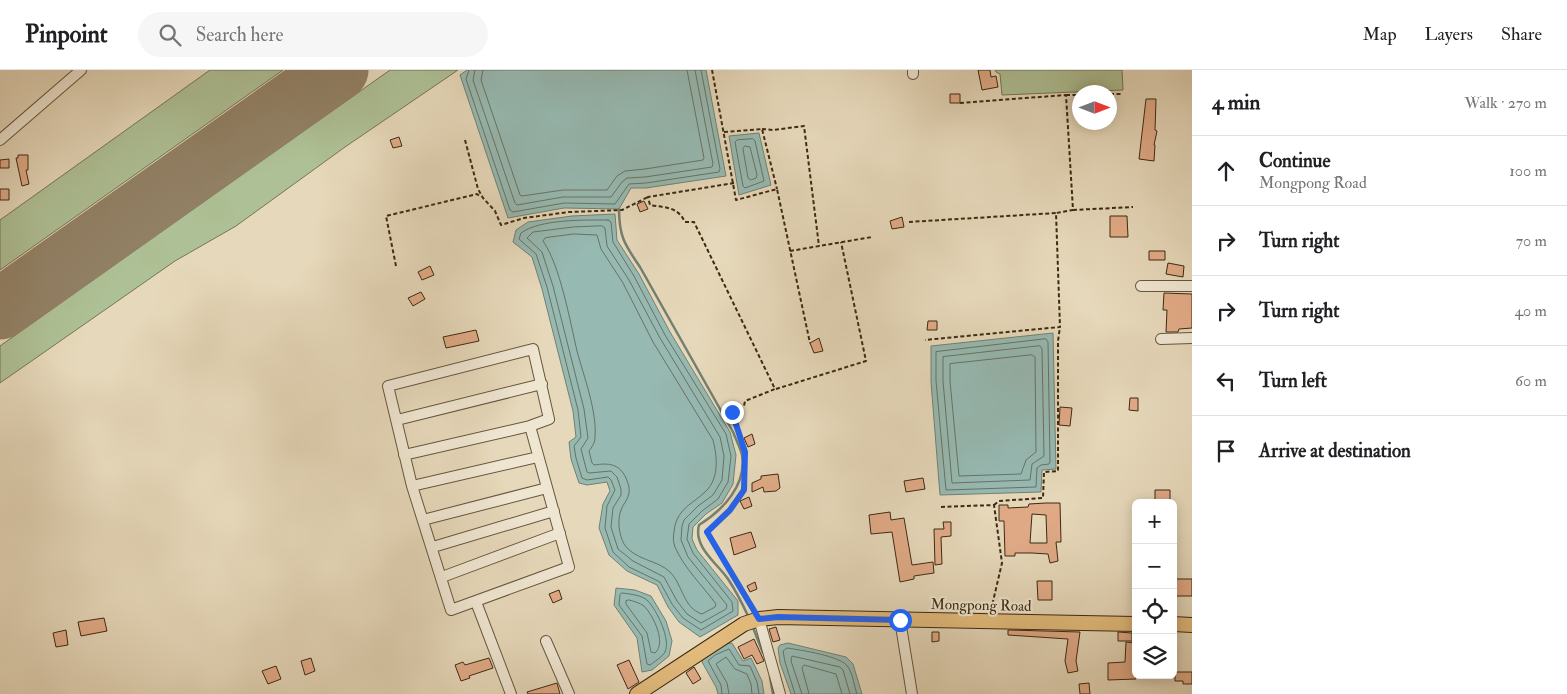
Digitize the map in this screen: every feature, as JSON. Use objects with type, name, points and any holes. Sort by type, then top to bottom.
[{"type":"main road","name":"Mongpong Road","points":[[638,694],[744,624],[759,619],[778,617],[1132,624]]},
{"type":"main road","points":[[1177,624],[1192,625]]},
{"type":"street","points":[[0,140],[81,70]]},
{"type":"street","points":[[1141,286],[1192,286]]},
{"type":"street","points":[[1161,338],[1192,338]]},
{"type":"street","points":[[404,455],[530,426],[549,419],[533,349],[388,386],[397,420],[404,455],[412,486],[452,610],[570,567],[530,426]]},
{"type":"street","points":[[397,420],[542,384]]},
{"type":"street","points":[[412,486],[538,457]]},
{"type":"street","points":[[423,520],[547,488]]},
{"type":"street","points":[[433,547],[554,511]]},
{"type":"street","points":[[442,577],[560,533]]},
{"type":"street","points":[[476,602],[511,694]]},
{"type":"street","points":[[759,619],[780,694]]},
{"type":"street","points":[[900,620],[912,694]]},
{"type":"street","points":[[546,641],[569,694]]},
{"type":"path","points":[[712,70],[736,200],[777,189]]},
{"type":"path","points":[[1117,94],[1124,94]]},
{"type":"path","points":[[1066,95],[1073,210]]},
{"type":"path","points":[[960,103],[1072,95]]},
{"type":"path","points":[[724,132],[773,130],[804,126],[819,246]]},
{"type":"path","points":[[762,129],[777,189],[810,343]]},
{"type":"path","points":[[465,140],[478,189],[483,198]]},
{"type":"path","points":[[396,266],[386,216],[477,194],[495,210],[501,225],[524,218],[569,212],[622,210],[648,197],[734,182]]},
{"type":"path","points":[[648,197],[650,205],[675,210],[681,214],[685,222],[694,222],[775,389]]},
{"type":"path","points":[[909,222],[1133,207]]},
{"type":"path","points":[[941,507],[994,505],[999,500],[1043,498],[1044,472],[1058,471],[1058,341],[1060,327],[1056,213]]},
{"type":"path","points":[[790,251],[872,237]]},
{"type":"path","points":[[759,619],[707,532],[730,510],[744,490],[745,452],[732,412],[744,406],[746,401],[775,389],[866,360],[842,242]]},
{"type":"path","points":[[924,340],[1060,327]]},
{"type":"path","points":[[987,621],[993,605],[1002,563],[994,505]]},
{"type":"green space","points":[[210,70],[283,70],[0,270],[0,220]]},
{"type":"green space","points":[[390,70],[458,70],[345,147],[236,226],[175,261],[0,383],[0,346]]},
{"type":"green space","points":[[995,70],[1122,70],[1123,90],[1117,90],[1117,85],[1072,85],[1072,92],[1002,95],[1000,74]]},
{"type":"water","points":[[467,70],[706,70],[726,176],[646,188],[631,188],[619,209],[564,208],[508,218],[460,75]]},
{"type":"water","points":[[759,133],[771,185],[739,195],[729,136]]},
{"type":"water","points":[[615,214],[617,240],[639,274],[670,332],[730,432],[736,455],[733,484],[722,503],[706,514],[693,527],[692,539],[697,550],[738,601],[738,615],[700,637],[679,622],[668,607],[657,585],[627,571],[609,555],[599,528],[603,504],[610,491],[607,482],[587,485],[579,483],[571,459],[569,442],[576,437],[573,411],[542,289],[532,257],[513,242],[516,230],[528,222],[572,216]]},
{"type":"water","points":[[1053,333],[1056,469],[1042,470],[1041,492],[940,495],[931,382],[931,346]]},
{"type":"water","points":[[616,588],[635,590],[651,596],[666,621],[672,641],[669,656],[652,670],[642,672],[637,638],[614,605]]},
{"type":"water","points":[[732,643],[743,661],[751,658],[762,681],[764,694],[718,694],[702,662],[703,658],[725,644]]},
{"type":"water","points":[[788,643],[846,657],[853,664],[862,694],[791,694],[780,663],[778,648],[780,645]]},
{"type":"building","points":[[978,70],[990,70],[991,77],[996,76],[998,87],[982,90]]},
{"type":"building","points":[[950,94],[960,94],[960,103],[950,103]]},
{"type":"building","points":[[1146,99],[1156,99],[1155,130],[1157,131],[1154,145],[1154,161],[1139,159]]},
{"type":"building","points":[[399,137],[402,146],[393,148],[390,140]]},
{"type":"building","points":[[18,155],[28,155],[28,170],[26,170],[29,184],[22,186],[16,158],[18,158]]},
{"type":"building","points":[[9,159],[9,168],[0,168],[0,160]]},
{"type":"building","points":[[0,189],[9,189],[9,200],[0,200]]},
{"type":"building","points":[[644,201],[648,209],[640,212],[637,204]]},
{"type":"building","points":[[1110,216],[1127,216],[1128,237],[1110,237]]},
{"type":"building","points":[[902,217],[904,227],[892,229],[890,221]]},
{"type":"building","points":[[1149,251],[1165,251],[1165,260],[1149,260]]},
{"type":"building","points":[[1168,263],[1184,266],[1183,277],[1166,274]]},
{"type":"building","points":[[430,266],[434,275],[422,280],[418,272]]},
{"type":"building","points":[[421,292],[425,299],[413,306],[408,298]]},
{"type":"building","points":[[1164,293],[1192,294],[1192,328],[1179,329],[1178,332],[1166,332],[1167,310],[1163,310]]},
{"type":"building","points":[[928,321],[937,321],[937,330],[927,330]]},
{"type":"building","points":[[476,330],[479,341],[446,348],[443,337]]},
{"type":"building","points":[[819,338],[823,351],[814,353],[810,343]]},
{"type":"building","points":[[1130,398],[1138,398],[1138,411],[1129,410]]},
{"type":"building","points":[[1060,407],[1072,408],[1070,426],[1059,425]]},
{"type":"building","points":[[752,434],[755,444],[748,447],[744,438]]},
{"type":"building","points":[[778,474],[780,488],[776,491],[764,492],[763,487],[752,492],[752,483],[761,479],[761,476]]},
{"type":"building","points":[[923,478],[925,489],[906,492],[904,481]]},
{"type":"building","points":[[1155,490],[1170,490],[1170,499],[1155,499]]},
{"type":"building","points":[[749,497],[752,506],[744,509],[740,501]]},
{"type":"building","points":[[1060,503],[1061,542],[1056,542],[1058,561],[1050,563],[1048,554],[1015,553],[1015,556],[1005,556],[1004,521],[999,521],[999,505],[1008,505],[1008,508],[1028,507],[1029,504]],"holes":[[[1032,514],[1046,515],[1047,543],[1030,543]]]},
{"type":"building","points":[[890,512],[891,520],[904,518],[912,565],[933,562],[934,573],[914,576],[914,579],[900,582],[892,532],[871,534],[869,515]]},
{"type":"building","points":[[943,522],[951,522],[951,536],[941,537],[942,564],[935,565],[934,529],[944,529]]},
{"type":"building","points":[[751,532],[756,547],[734,555],[730,538]]},
{"type":"building","points":[[1177,579],[1192,579],[1192,596],[1177,596]]},
{"type":"building","points":[[1037,581],[1052,581],[1052,600],[1038,600]]},
{"type":"building","points":[[755,582],[757,589],[750,592],[747,586]]},
{"type":"building","points":[[559,590],[562,599],[553,603],[549,594]]},
{"type":"building","points":[[104,618],[107,631],[81,636],[78,622]]},
{"type":"building","points":[[776,627],[780,640],[773,642],[769,629]]},
{"type":"building","points":[[66,630],[68,645],[56,647],[53,633]]},
{"type":"building","points":[[1008,630],[1080,632],[1076,661],[1078,671],[1068,673],[1065,661],[1068,639],[1008,635]]},
{"type":"building","points":[[932,632],[939,632],[939,641],[932,642]]},
{"type":"building","points":[[1118,632],[1132,633],[1132,641],[1118,641]]},
{"type":"building","points":[[754,639],[764,661],[757,664],[752,655],[744,659],[738,647]]},
{"type":"building","points":[[1126,642],[1132,643],[1132,679],[1136,679],[1108,680],[1108,663],[1125,662]]},
{"type":"building","points":[[311,658],[315,671],[305,675],[301,661]]},
{"type":"building","points":[[489,658],[493,668],[469,676],[470,678],[461,681],[455,665],[463,662],[465,665]]},
{"type":"building","points":[[629,660],[639,682],[628,689],[617,665]]},
{"type":"building","points":[[276,666],[281,679],[268,684],[262,671]]},
{"type":"building","points":[[694,667],[701,679],[693,684],[686,673]]},
{"type":"building","points":[[1177,672],[1192,672],[1192,684],[1183,684],[1183,681],[1175,681],[1177,679]]},
{"type":"building","points":[[557,683],[560,694],[528,694],[527,692]]},
{"type":"building","points":[[1089,683],[1090,694],[1080,694],[1079,684]]},
{"type":"waterway","points":[[619,209],[620,227],[624,240],[733,432],[742,455],[743,466],[737,486],[717,512],[699,525],[698,533],[703,548],[728,579],[749,618]]},
{"type":"waterway","points":[[752,625],[763,653]]},
{"type":"waterway","points":[[770,677],[773,694]]},
{"type":"runway","points":[[0,309],[338,70]]},
{"type":"route","points":[[732,412],[745,452],[744,490],[730,510],[707,532],[759,619],[778,617],[900,620]]}]
